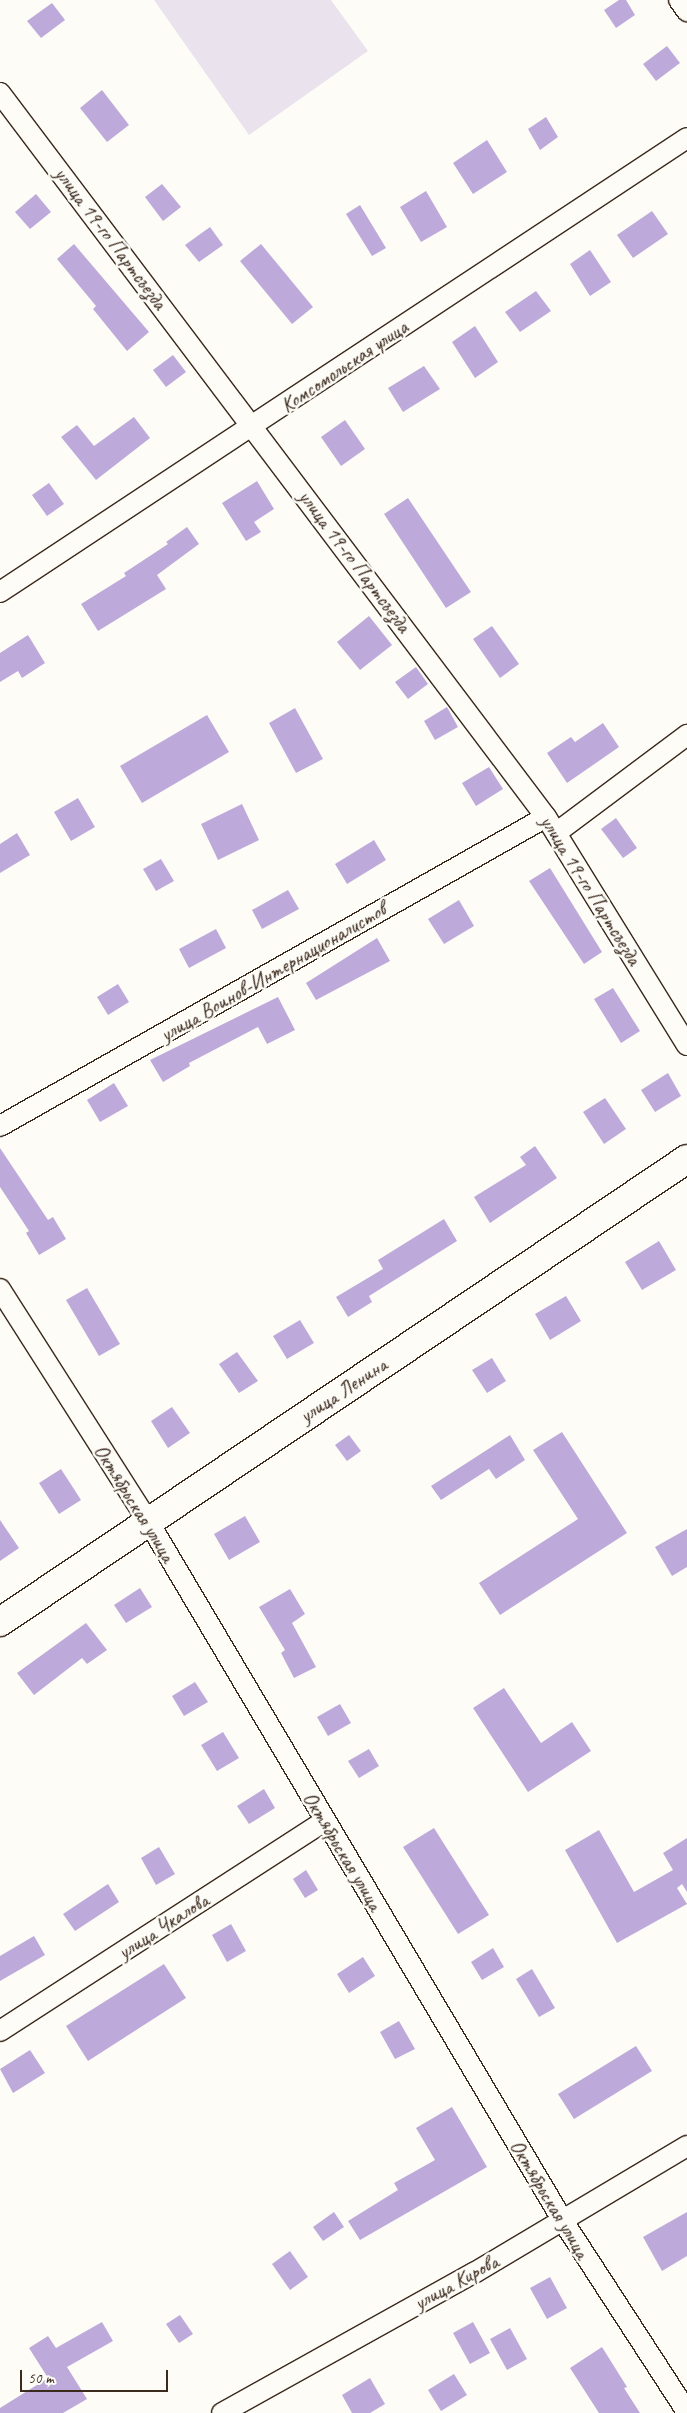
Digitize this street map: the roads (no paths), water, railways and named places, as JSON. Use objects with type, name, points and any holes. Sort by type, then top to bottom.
[{"type":"main road","name":"улица Ленина","points":[[0,1622],[687,1159]]},
{"type":"street","points":[[679,0],[687,11]]},
{"type":"street","name":"улица 19-го Партсъезда","points":[[0,93],[254,426],[551,825],[687,1045]]},
{"type":"street","name":"Комсомольская улица","points":[[0,592],[254,426],[687,138]]},
{"type":"street","name":"улица Воинов-Интернационалистов","points":[[0,1126],[551,825],[687,735]]},
{"type":"street","name":"Октябрьская улица","points":[[0,1289],[148,1521],[563,2221],[686,2412]]},
{"type":"street","name":"улица Чкалова","points":[[0,2031],[325,1821]]},
{"type":"street","name":"улица Кирова","points":[[222,2413],[563,2221],[687,2146]]}]
